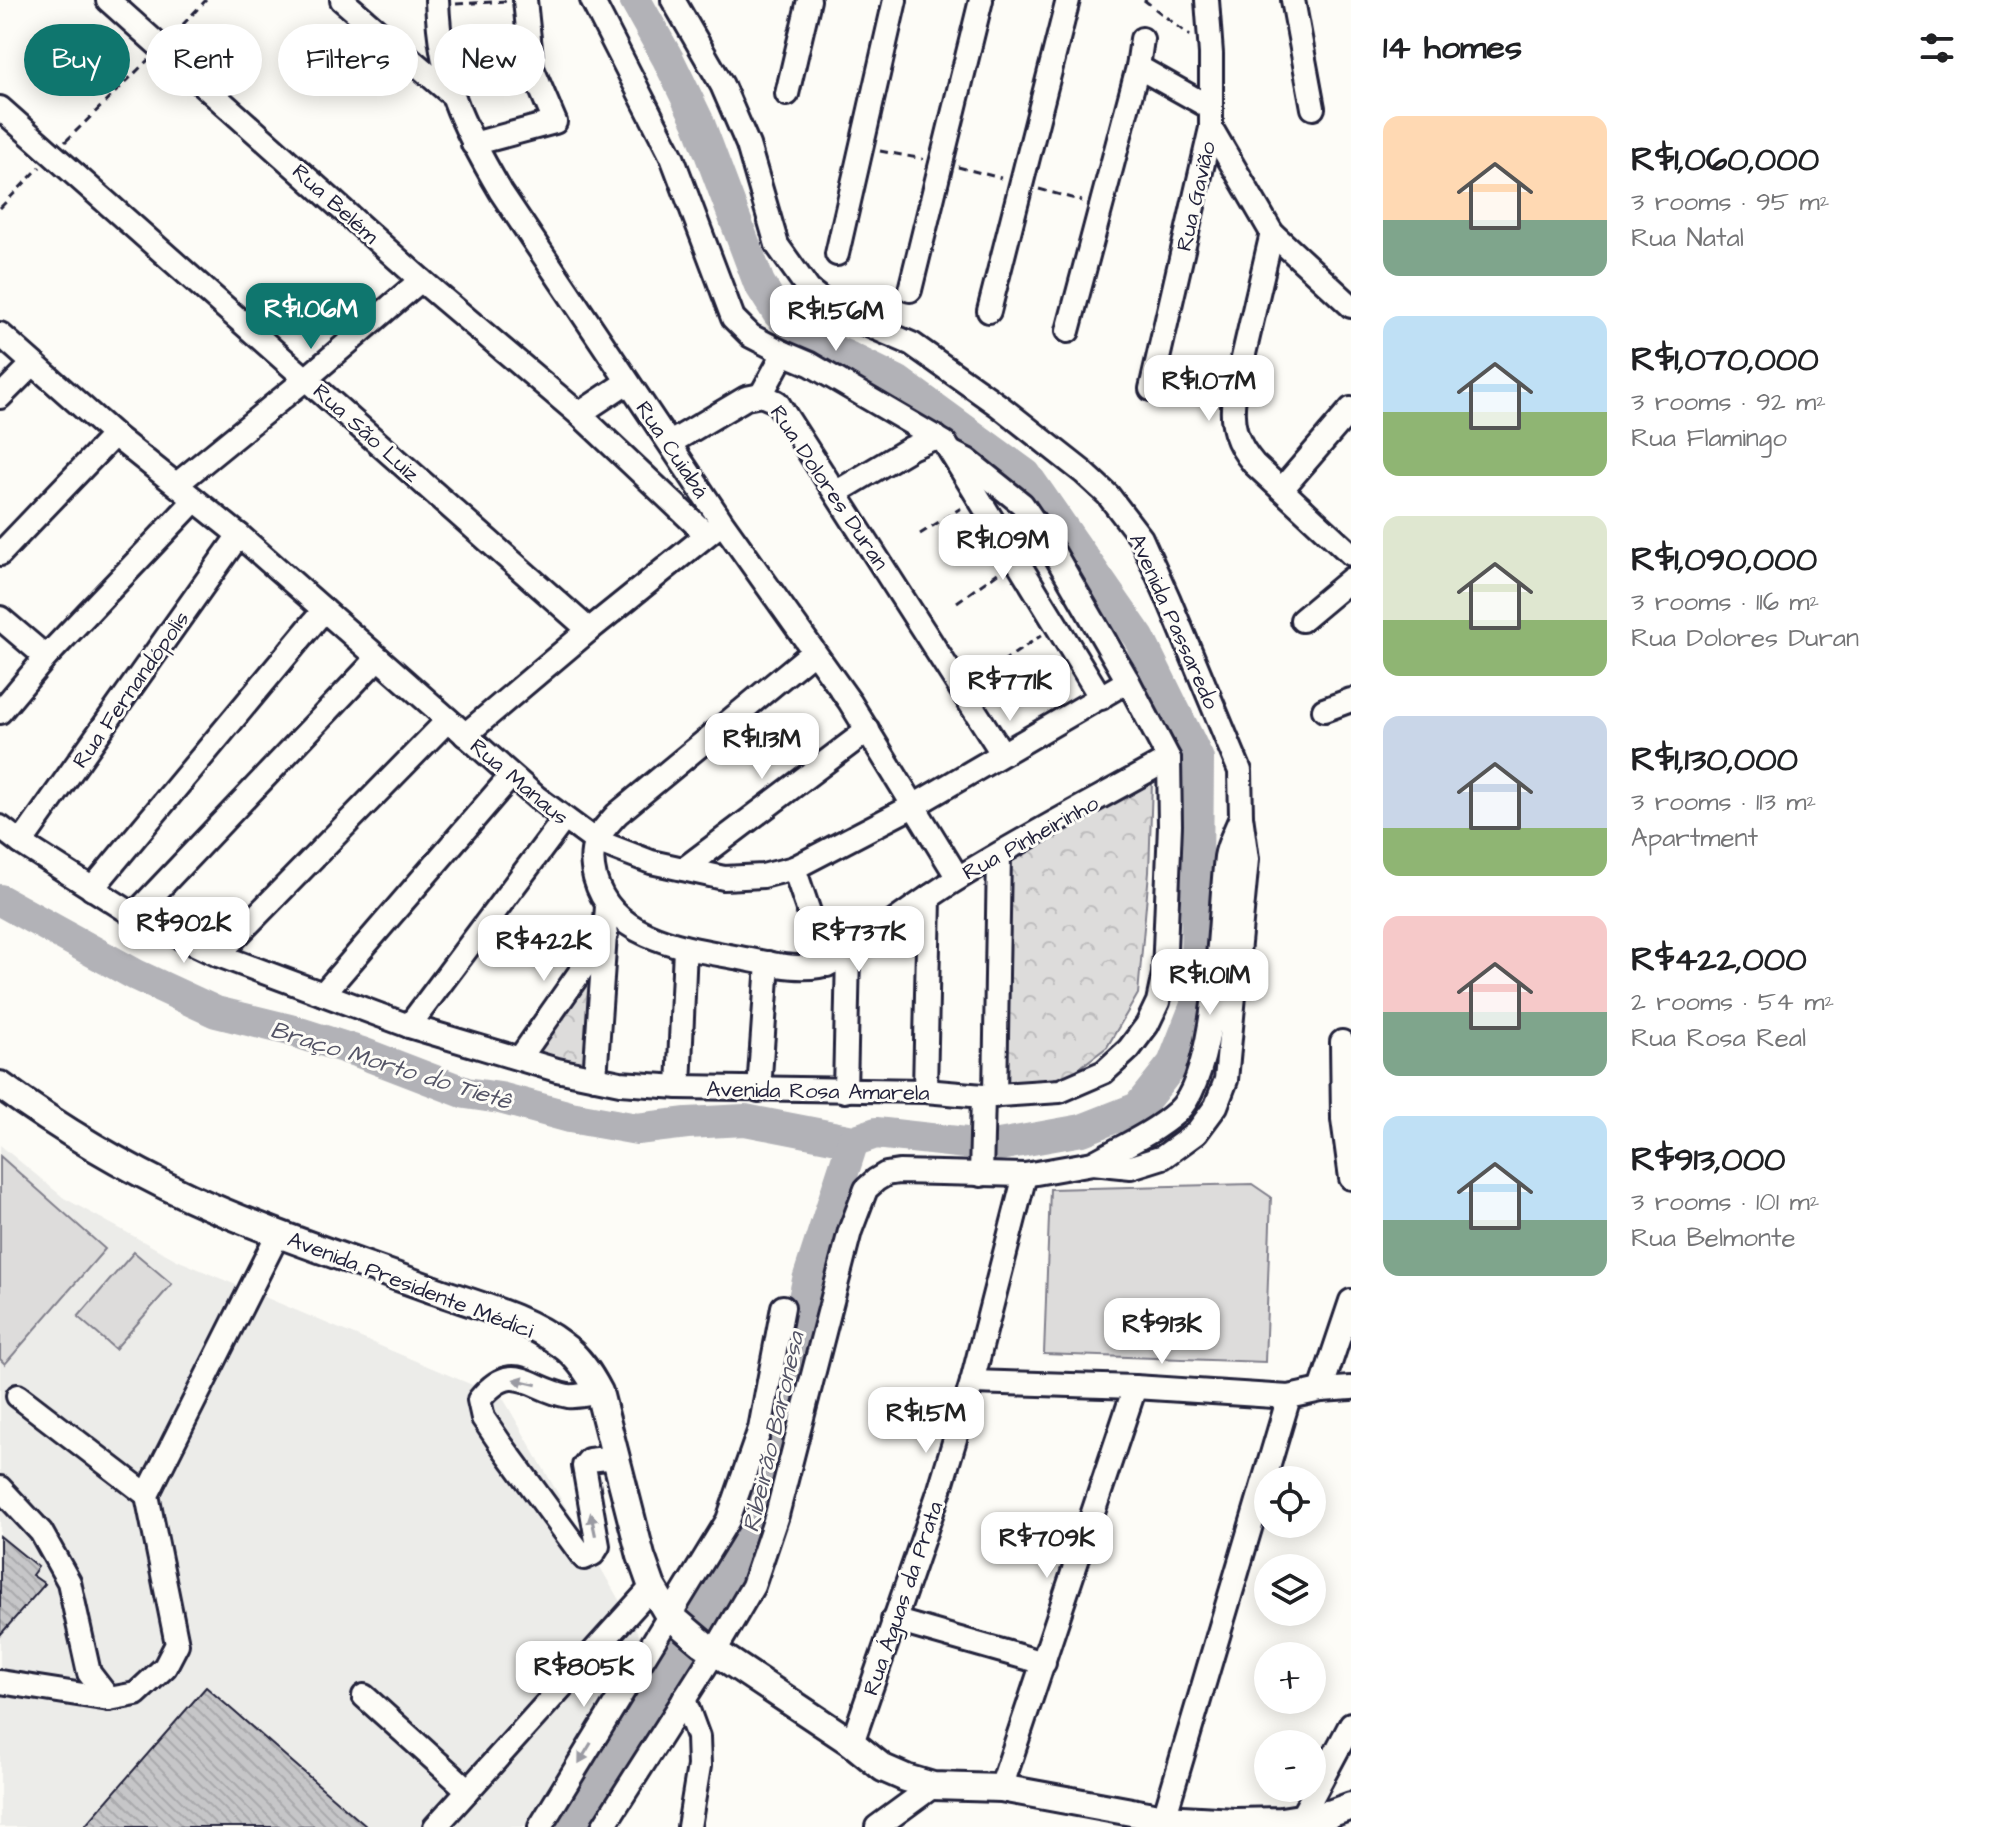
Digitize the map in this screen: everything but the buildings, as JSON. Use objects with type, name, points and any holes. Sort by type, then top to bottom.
[{"type":"main road","name":"Avenida Presidente Médici","points":[[0,1085],[44,1117],[118,1161],[189,1197],[278,1234],[534,1328],[564,1345],[587,1370],[599,1392],[641,1556],[652,1587],[675,1621],[852,1743],[883,1768],[933,1786],[1001,1788],[1164,1818],[1285,1822],[1345,1812]]},
{"type":"street","name":"Rua Belém","points":[[108,0],[146,34]]},
{"type":"street","points":[[342,0],[434,79]]},
{"type":"street","points":[[473,144],[555,122],[532,68],[522,0]]},
{"type":"street","points":[[592,0],[672,157],[733,318],[751,336],[810,364],[944,445],[1022,504],[1046,539],[1128,681],[1169,759]]},
{"type":"street","name":"Avenida Passaredo","points":[[603,1827],[684,1699],[709,1647],[741,1608],[764,1556],[850,1231],[866,1189],[876,1180],[899,1172],[1025,1175],[1093,1163],[1146,1135],[1179,1111],[1190,1093],[1213,1010],[1226,853],[1241,816],[1240,771],[1168,598],[1141,538],[1128,518],[1083,472],[969,383],[912,344],[825,306],[809,290],[777,245],[748,145],[733,109],[673,0]]},
{"type":"street","points":[[787,94],[809,0]]},
{"type":"street","points":[[837,254],[895,0]]},
{"type":"street","points":[[910,290],[981,0]]},
{"type":"street","points":[[989,311],[1068,0]]},
{"type":"street","name":"Rua Gavião","points":[[1151,389],[1211,118],[1207,0]]},
{"type":"street","points":[[1293,0],[1313,108]]},
{"type":"street","name":"Rua Cuiabá","points":[[437,2],[439,24]]},
{"type":"street","points":[[1068,331],[1138,67],[1142,39]]},
{"type":"street","points":[[1138,67],[1211,118],[1254,206],[1272,233],[1351,306]]},
{"type":"street","name":"Rua Belém","points":[[216,96],[421,280],[714,528]]},
{"type":"street","name":"Rua Cuiabá","points":[[452,96],[473,144],[501,192],[670,443],[714,528],[813,652],[868,730],[958,878]]},
{"type":"street","name":"Rua São Luiz","points":[[0,108],[589,630]]},
{"type":"street","points":[[1272,233],[1234,397],[1232,423],[1245,453],[1351,554]]},
{"type":"street","points":[[177,484],[421,280]]},
{"type":"street","name":"Rua Manaus","points":[[0,334],[114,435],[239,535],[511,776],[594,840],[630,855],[707,876],[763,876],[794,868],[915,805],[1128,681]]},
{"type":"street","points":[[761,395],[784,353]]},
{"type":"street","points":[[0,397],[33,364]]},
{"type":"street","points":[[579,414],[627,382]]},
{"type":"street","name":"Rua Dolores Duran","points":[[670,443],[735,403],[761,395],[780,405],[1002,753]]},
{"type":"street","points":[[1282,489],[1351,409]]},
{"type":"street","points":[[0,554],[114,435]]},
{"type":"street","points":[[837,492],[911,448],[944,445]]},
{"type":"street","points":[[944,445],[1101,698]]},
{"type":"street","points":[[0,712],[46,657],[195,500]]},
{"type":"street","points":[[218,955],[456,728],[589,630],[714,528]]},
{"type":"street","name":"Rua Fernandópolis","points":[[21,843],[239,535]]},
{"type":"street","points":[[1302,620],[1351,579]]},
{"type":"street","points":[[92,889],[324,610]]},
{"type":"street","points":[[1,621],[46,657]]},
{"type":"street","points":[[595,1078],[607,906],[594,873],[594,840],[617,814],[813,652]]},
{"type":"street","points":[[134,915],[378,658]]},
{"type":"street","points":[[1324,710],[1351,700]]},
{"type":"street","points":[[684,869],[868,730]]},
{"type":"street","name":"Avenida Rosa Amarela","points":[[0,827],[134,915],[218,955],[409,1026],[520,1058],[595,1078],[637,1085],[759,1090],[925,1091],[989,1096],[1060,1091],[1104,1072],[1129,1049],[1147,1025],[1158,1002],[1164,974],[1170,825],[1169,759]]},
{"type":"street","name":"Rua Pinheirinho","points":[[607,906],[645,934],[685,948],[768,963],[827,965],[848,954],[958,878],[1169,759]]},
{"type":"street","points":[[323,994],[511,776]]},
{"type":"street","points":[[409,1026],[564,819]]},
{"type":"street","points":[[981,1175],[989,1096],[999,855]]},
{"type":"street","points":[[794,868],[827,965]]},
{"type":"street","points":[[925,1091],[929,897]]},
{"type":"street","points":[[520,1058],[607,934]]},
{"type":"street","points":[[679,1087],[685,948]]},
{"type":"street","points":[[845,1091],[848,954]]},
{"type":"street","points":[[759,1090],[768,963]]},
{"type":"street","points":[[1342,1042],[1343,1119],[1351,1178]]},
{"type":"street","name":"Rua Águas da Prata","points":[[852,1743],[940,1489],[972,1382],[1025,1175]]},
{"type":"street","points":[[0,1682],[109,1699],[136,1694],[165,1667],[177,1644],[147,1495],[278,1234]]},
{"type":"street","points":[[1321,1390],[1351,1301]]},
{"type":"street","points":[[540,1827],[675,1621],[728,1520],[760,1429],[783,1307]]},
{"type":"street","points":[[599,1392],[572,1397],[552,1392],[527,1379],[506,1379],[492,1384],[479,1400],[483,1418],[584,1558],[593,1554],[598,1546],[584,1466],[589,1460],[616,1457]]},
{"type":"street","points":[[972,1382],[1135,1387],[1289,1397],[1351,1388]]},
{"type":"street","points":[[1001,1788],[1135,1387]]},
{"type":"street","points":[[18,1396],[147,1495]]},
{"type":"street","points":[[1164,1818],[1289,1397]]},
{"type":"street","points":[[0,1488],[41,1532],[69,1582],[89,1673],[109,1699]]},
{"type":"street","points":[[435,1827],[652,1587]]},
{"type":"street","points":[[893,1620],[1044,1663]]},
{"type":"street","points":[[364,1696],[468,1790]]},
{"type":"street","points":[[684,1699],[698,1737],[699,1766],[689,1827]]},
{"type":"street","points":[[1285,1822],[1351,1724]]},
{"type":"street","points":[[877,1827],[933,1786]]},
{"type":"path","points":[[183,24],[206,0]]},
{"type":"path","points":[[437,2],[522,0]]},
{"type":"path","points":[[1144,0],[1211,54]]},
{"type":"path","points":[[0,208],[146,62]]},
{"type":"path","points":[[861,147],[942,163],[1101,207]]},
{"type":"path","points":[[920,534],[978,497]]},
{"type":"path","points":[[957,602],[1017,559]]},
{"type":"path","points":[[1002,662],[1056,626]]},
{"type":"shaded area","points":[[0,1145],[64,1198],[177,1260],[503,1398],[642,1640],[530,1827],[0,1827]]},
{"type":"green space","points":[[1152,782],[1149,872],[1138,994],[1107,1047],[1070,1075],[1020,1086],[1003,1084],[1009,861]]},
{"type":"green space","points":[[602,951],[587,1067],[534,1050]]},
{"type":"green space","points":[[0,1156],[105,1249],[5,1364],[0,1359]]},
{"type":"green space","points":[[1252,1184],[1271,1197],[1265,1362],[1044,1354],[1050,1189]]},
{"type":"green space","points":[[134,1252],[172,1284],[115,1349],[78,1317]]},
{"type":"waterway","name":"Braço Morto do Tietê","points":[[0,900],[136,975],[216,1012],[290,1030],[362,1053],[466,1093],[637,1129],[745,1120],[853,1141],[876,1133],[993,1146],[1082,1130],[1138,1108],[1173,1064],[1196,1005],[1198,759],[1139,638],[1026,475],[897,381],[801,337],[778,313],[759,283],[698,121],[635,0]]},
{"type":"waterway","name":"Ribeirão Baronesa","points":[[573,1827],[753,1535],[808,1280],[853,1141]]}]
